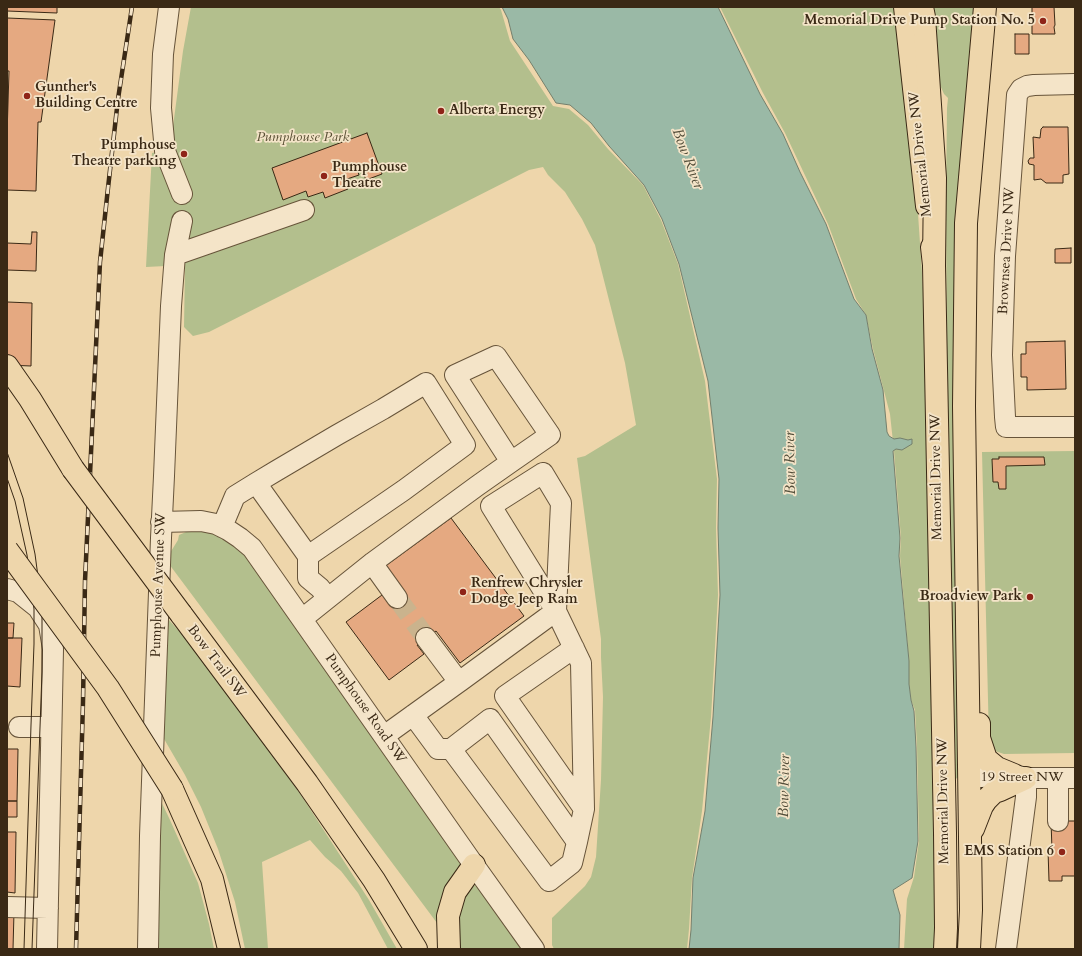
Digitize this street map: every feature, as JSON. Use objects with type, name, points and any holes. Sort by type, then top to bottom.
[{"type":"main road","name":"Memorial Drive NW","points":[[904,7],[934,266],[945,833],[945,949]]},
{"type":"main road","points":[[922,7],[936,178],[934,266]]},
{"type":"main road","name":"Memorial Drive NW","points":[[969,949],[971,910],[964,406],[966,223],[985,7]]},
{"type":"main road","points":[[7,366],[30,399],[73,469]]},
{"type":"main road","name":"Bow Trail SW","points":[[7,381],[307,783],[374,880],[416,949]]},
{"type":"main road","points":[[964,406],[975,502],[979,738],[986,759],[997,768],[1020,777]]},
{"type":"main road","points":[[7,550],[108,688],[172,789],[212,879],[229,949]]},
{"type":"main road","points":[[970,836],[982,806],[986,800],[994,792],[1000,790],[1020,777]]},
{"type":"main road","points":[[945,833],[955,794],[969,779]]},
{"type":"main road","points":[[449,949],[448,916],[455,892],[474,865]]},
{"type":"street","points":[[169,7],[163,54],[161,108],[164,151],[182,194]]},
{"type":"street","name":"Brownsea Drive NW","points":[[1075,84],[1027,86],[1021,89],[1017,95],[1005,256],[1002,355],[1006,427],[1075,427]]},
{"type":"street","points":[[175,255],[304,210]]},
{"type":"street","name":"Pumphouse Avenue SW","points":[[148,949],[150,836],[161,522],[171,306],[175,255],[182,221]]},
{"type":"street","points":[[302,619],[372,563],[477,486],[550,435],[496,356],[455,375],[511,462]]},
{"type":"street","points":[[222,527],[235,496],[426,383],[465,445],[404,490],[308,556]]},
{"type":"street","points":[[492,506],[543,472],[561,504],[556,611]]},
{"type":"street","points":[[256,483],[308,556],[308,578],[320,588],[328,598]]},
{"type":"street","points":[[451,749],[549,881],[572,863],[584,809],[581,662],[556,611],[492,506],[477,486]]},
{"type":"street","name":"Pumphouse Road SW","points":[[161,522],[201,521],[216,524],[228,530],[252,548],[534,949]]},
{"type":"street","points":[[372,563],[397,598]]},
{"type":"street","points":[[7,589],[18,592],[38,608],[49,625],[53,649],[47,949]]},
{"type":"street","points":[[384,736],[556,611]]},
{"type":"street","points":[[426,638],[459,682]]},
{"type":"street","points":[[574,648],[505,696],[584,809]]},
{"type":"street","points":[[413,715],[438,749],[451,749],[490,719],[577,842]]},
{"type":"street","points":[[19,727],[51,727]]},
{"type":"street","name":"19 Street NW","points":[[969,779],[981,777],[1067,778]]},
{"type":"street","points":[[1006,949],[1026,797],[1020,777]]},
{"type":"street","points":[[1063,821],[1067,778]]},
{"type":"street","points":[[7,907],[48,908]]},
{"type":"green space","name":"Pumphouse Park","points":[[191,7],[499,7],[510,41],[553,106],[569,109],[588,125],[608,149],[643,185],[661,220],[678,264],[705,381],[717,479],[716,528],[718,595],[711,717],[702,811],[692,878],[687,949],[554,949],[552,945],[552,918],[585,886],[591,877],[596,857],[601,780],[603,697],[601,639],[577,458],[585,456],[636,425],[625,363],[595,245],[582,219],[565,192],[548,175],[543,167],[529,170],[209,332],[193,336],[184,327],[185,265],[146,267],[152,153],[170,149],[183,51]]},
{"type":"green space","points":[[720,7],[894,7],[917,199],[928,362],[937,949],[904,949],[907,899],[914,877],[919,841],[917,746],[915,710],[911,700],[909,684],[909,661],[900,556],[901,538],[890,414],[873,349],[866,315],[856,299],[828,224],[785,133],[763,93]]},
{"type":"green space","points":[[928,7],[980,7],[961,775],[953,781],[947,406],[946,194],[948,98],[944,94],[940,85]]},
{"type":"green space","name":"Broadview Park","points":[[1075,451],[1075,753],[1004,754],[995,751],[989,741],[982,452]]},
{"type":"green space","points":[[186,532],[209,532],[224,537],[247,554],[461,863],[440,927],[169,564],[170,553],[178,540],[179,535]]},
{"type":"green space","points":[[169,620],[202,657],[301,795],[369,900],[397,949],[388,949],[358,893],[341,871],[325,857],[310,840],[262,862],[268,949],[245,949],[235,902],[218,849],[201,807],[185,775],[160,732],[164,640]]},
{"type":"green space","points":[[157,793],[198,883],[214,949],[157,949]]},
{"type":"green space","points":[[474,885],[480,889],[521,949],[458,949],[457,910],[471,886]]},
{"type":"water","name":"Bow River","points":[[502,7],[718,7],[760,94],[783,134],[826,224],[854,299],[866,315],[872,349],[883,390],[887,432],[889,436],[894,439],[912,439],[912,444],[902,450],[896,449],[893,451],[900,538],[899,556],[909,661],[909,684],[914,711],[918,841],[912,878],[893,890],[900,915],[899,949],[689,949],[693,878],[705,811],[713,717],[720,595],[718,528],[719,479],[708,381],[679,264],[662,219],[644,185],[609,146],[591,123],[570,105],[556,103],[529,60],[513,39],[508,19]]},
{"type":"building","points":[[7,7],[57,7],[57,13],[7,11]]},
{"type":"building","name":"Memorial Drive Pump Station No. 5","points":[[1032,7],[1054,7],[1055,34],[1032,34]]},
{"type":"building","name":"Gunther's Building Centre","points":[[7,18],[55,20],[41,122],[38,122],[36,191],[7,190],[9,71],[7,71]]},
{"type":"building","points":[[1015,34],[1029,34],[1029,54],[1015,54]]},
{"type":"building","points":[[1043,127],[1068,127],[1069,174],[1063,175],[1063,183],[1046,183],[1041,179],[1034,180],[1034,165],[1029,164],[1028,161],[1030,158],[1034,158],[1033,137],[1040,138],[1041,129]]},
{"type":"building","points":[[367,133],[382,174],[366,180],[361,167],[357,169],[359,175],[344,180],[348,189],[325,198],[323,192],[308,197],[306,191],[283,200],[272,168]]},
{"type":"building","points":[[32,232],[37,232],[36,271],[7,270],[7,243],[31,244]]},
{"type":"building","points":[[1071,248],[1071,263],[1055,263],[1055,249]]},
{"type":"building","points":[[7,302],[32,303],[31,366],[7,365]]},
{"type":"building","points":[[1065,341],[1066,389],[1027,390],[1027,377],[1021,377],[1021,354],[1026,354],[1026,342]]},
{"type":"building","points":[[999,457],[1044,457],[1045,465],[1006,466],[1006,489],[999,489],[998,482],[993,482],[992,459],[999,459]]},
{"type":"building","points":[[451,518],[524,616],[460,663],[436,631],[417,645],[424,654],[389,680],[346,622],[382,595],[384,567]]},
{"type":"building","points":[[7,623],[14,623],[13,638],[7,638]]},
{"type":"building","points":[[7,638],[22,638],[20,687],[7,686]]},
{"type":"building","points":[[7,749],[18,749],[17,801],[7,801]]},
{"type":"building","points":[[7,801],[17,801],[17,817],[7,817]]},
{"type":"building","name":"EMS Station 6","points":[[1051,821],[1075,821],[1075,876],[1062,876],[1062,881],[1049,881],[1048,850],[1052,850]]},
{"type":"building","points":[[7,832],[16,832],[15,893],[7,892]]},
{"type":"building","points":[[7,912],[14,912],[13,949],[7,949]]},
{"type":"tunnel","points":[[397,598],[426,638]]},
{"type":"tram line","points":[[7,452],[23,498],[35,554],[42,607],[42,672],[32,949]]},
{"type":"tram line","points":[[7,478],[15,501],[27,555],[34,609],[24,949]]},
{"type":"railway","points":[[76,949],[85,581],[100,262],[118,99],[132,7]]},
{"type":"place","name":"Memorial Drive Pump Station No. 5","points":[[1043,21]]},
{"type":"place","name":"Gunther's Building Centre","points":[[27,96]]},
{"type":"place","name":"Alberta Energy","points":[[441,111]]},
{"type":"place","name":"Pumphouse Theatre parking","points":[[184,154]]},
{"type":"place","name":"Pumphouse Theatre","points":[[324,176]]},
{"type":"place","name":"Renfrew Chrysler Dodge Jeep Ram","points":[[463,592]]},
{"type":"place","name":"Broadview Park","points":[[1030,597]]},
{"type":"place","name":"EMS Station 6","points":[[1062,852]]}]
